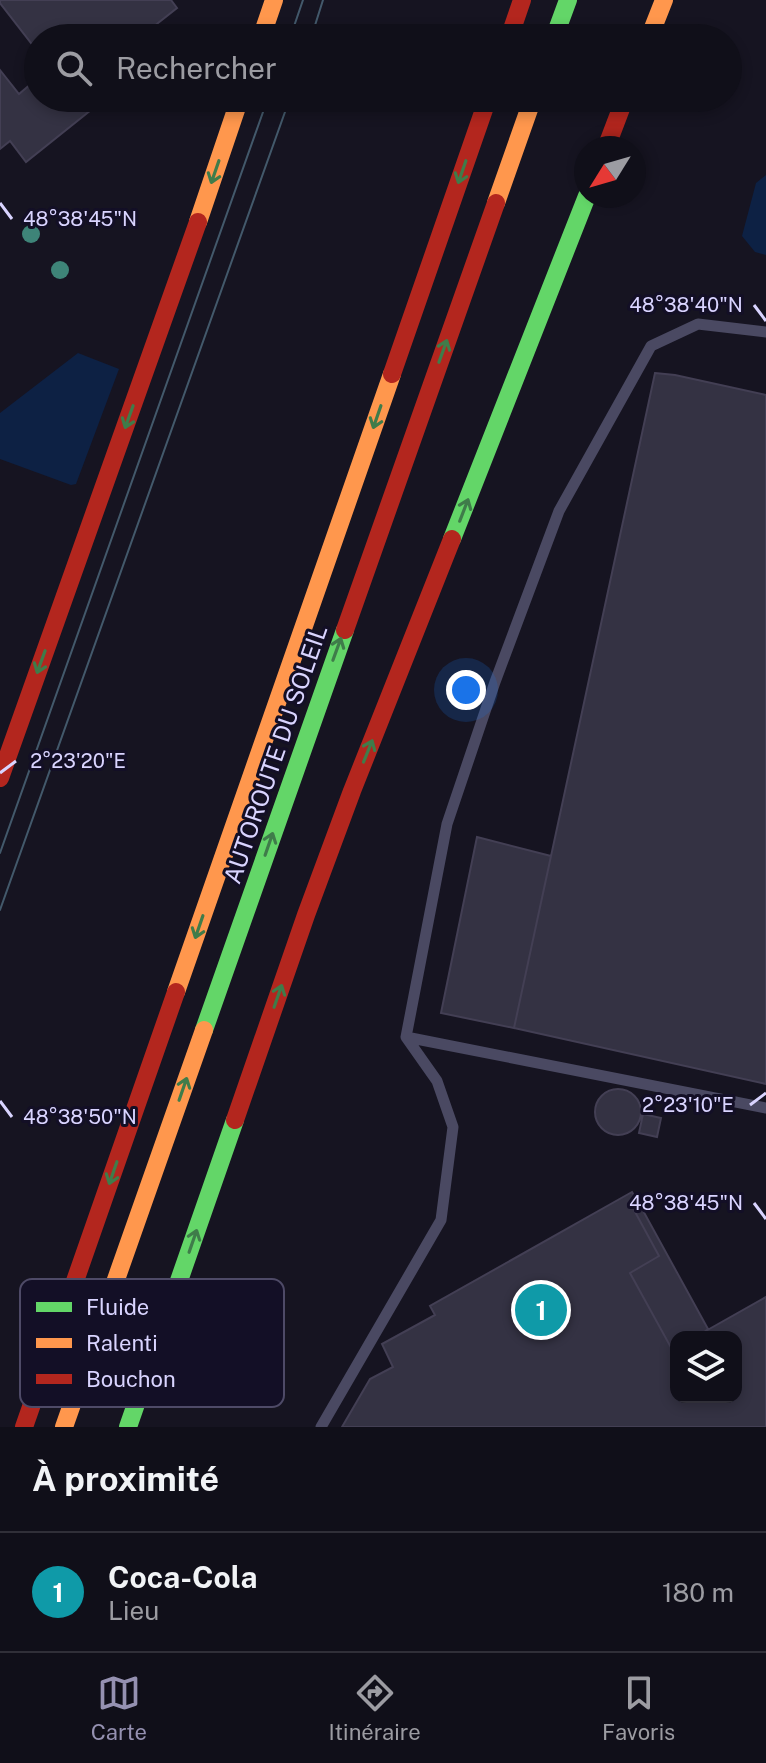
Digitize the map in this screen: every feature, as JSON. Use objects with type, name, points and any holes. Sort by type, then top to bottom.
[{"type":"main road","points":[[266,24],[274,0]]},
{"type":"main road","points":[[514,24],[522,0]]},
{"type":"main road","points":[[559,24],[568,0]]},
{"type":"main road","points":[[655,24],[664,0]]},
{"type":"main road","points":[[0,778],[235,112]]},
{"type":"main road","name":"AUTOROUTE DU SOLEIL","points":[[76,1279],[483,112]]},
{"type":"main road","name":"AUTOROUTE DU SOLEIL","points":[[116,1279],[528,112]]},
{"type":"main road","points":[[611,136],[620,112]]},
{"type":"main road","points":[[180,1279],[352,791],[582,208]]},
{"type":"main road","name":"AUTOROUTE DU SOLEIL","points":[[24,1427],[31,1407]]},
{"type":"main road","name":"AUTOROUTE DU SOLEIL","points":[[64,1427],[71,1407]]},
{"type":"lane","points":[[321,1427],[441,1220],[453,1127],[437,1081],[406,1037],[447,824],[495,682],[559,511],[651,346],[698,324],[766,332]]},
{"type":"lane","points":[[406,1037],[766,1108]]},
{"type":"water","points":[[766,175],[766,255],[755,252],[742,236],[756,183]]},
{"type":"water","points":[[78,353],[119,369],[76,484],[71,485],[0,459],[0,413]]},
{"type":"building","points":[[0,0],[171,0],[177,8],[157,24],[24,24],[24,34]]},
{"type":"building","points":[[0,70],[19,94],[24,90],[24,112],[88,112],[26,162],[10,141],[0,149]]},
{"type":"building","points":[[655,373],[766,395],[766,1084],[514,1028]]},
{"type":"building","points":[[477,837],[551,856],[514,1028],[441,1013]]},
{"type":"building","points":[[618,1089],[634,1096],[641,1112],[634,1128],[618,1135],[602,1128],[595,1112],[602,1096]]},
{"type":"building","points":[[643,1114],[661,1118],[657,1137],[639,1133]]},
{"type":"building","points":[[632,1192],[641,1207],[634,1210],[659,1256],[630,1273],[670,1346],[670,1403],[742,1403],[742,1331],[706,1331],[766,1297],[766,1427],[342,1427],[370,1379],[393,1367],[382,1344],[435,1315],[430,1306]]},
{"type":"building","points":[[641,1207],[708,1329],[706,1331],[670,1331],[670,1346],[630,1273],[659,1256],[634,1210]]},
{"type":"tram line","points":[[295,24],[303,0]]},
{"type":"tram line","points":[[315,24],[323,0]]},
{"type":"tram line","points":[[0,853],[263,112]]},
{"type":"tram line","points":[[0,910],[285,112]]},
{"type":"traffic: fast","points":[[559,24],[568,0]]},
{"type":"traffic: fast","points":[[452,539],[582,208]]},
{"type":"traffic: fast","points":[[204,1030],[345,630]]},
{"type":"traffic: fast","points":[[180,1279],[235,1120]]},
{"type":"traffic: fast","points":[[128,1427],[135,1407]]},
{"type":"traffic: slow","points":[[266,24],[274,0]]},
{"type":"traffic: slow","points":[[655,24],[664,0]]},
{"type":"traffic: slow","points":[[198,222],[235,112]]},
{"type":"traffic: slow","points":[[496,203],[528,112]]},
{"type":"traffic: slow","points":[[176,992],[392,374]]},
{"type":"traffic: slow","points":[[116,1279],[204,1030]]},
{"type":"traffic: slow","points":[[64,1427],[71,1407]]},
{"type":"traffic: jam","points":[[514,24],[522,0]]},
{"type":"traffic: jam","points":[[392,374],[483,112]]},
{"type":"traffic: jam","points":[[611,136],[620,112]]},
{"type":"traffic: jam","points":[[345,630],[496,203]]},
{"type":"traffic: jam","points":[[0,778],[198,222]]},
{"type":"traffic: jam","points":[[235,1120],[352,791],[452,539]]},
{"type":"traffic: jam","points":[[76,1279],[176,992]]},
{"type":"traffic: jam","points":[[24,1427],[31,1407]]},
{"type":"place","name":"Coca-Cola","points":[[541,1310]]}]
